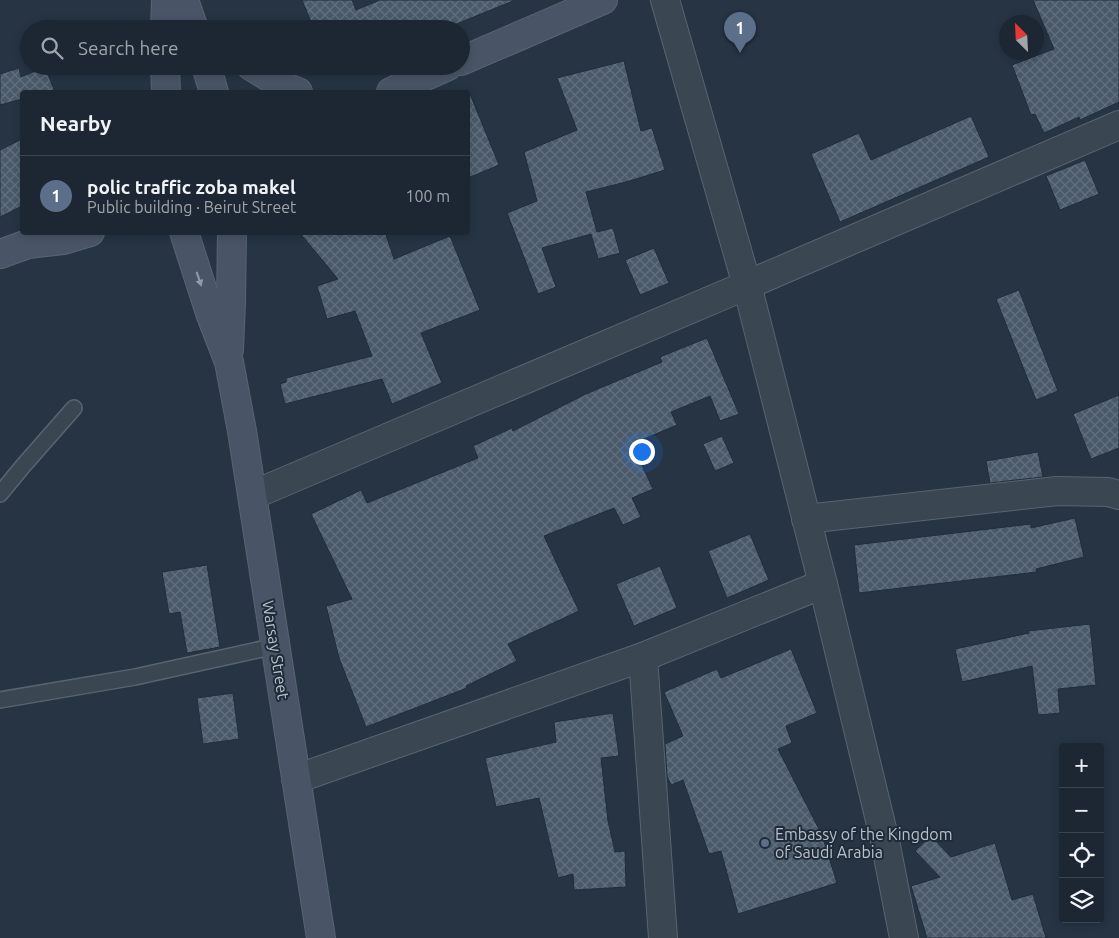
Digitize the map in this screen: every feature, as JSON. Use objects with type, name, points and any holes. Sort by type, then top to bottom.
[{"type":"main road","points":[[470,57],[603,0]]},
{"type":"main road","points":[[173,20],[183,9],[196,20]]},
{"type":"main road","points":[[165,75],[166,90]]},
{"type":"main road","points":[[209,75],[213,90]]},
{"type":"main road","points":[[266,75],[293,90]]},
{"type":"main road","points":[[391,90],[427,75]]},
{"type":"main road","points":[[0,254],[34,238],[63,240],[80,235]]},
{"type":"main road","name":"Warsay Street","points":[[185,235],[210,313],[229,362],[253,495],[322,938]]},
{"type":"main road","name":"Warsay Street","points":[[229,362],[232,235]]},
{"type":"street","points":[[665,0],[747,285],[823,584],[885,841],[904,938]]},
{"type":"street","points":[[253,495],[1119,125]]},
{"type":"street","points":[[806,518],[1057,491],[1108,492],[1119,495]]},
{"type":"street","points":[[296,779],[643,657],[823,584]]},
{"type":"street","points":[[643,657],[663,938]]},
{"type":"lane","points":[[0,494],[74,408]]},
{"type":"lane","points":[[0,700],[135,677],[276,646]]},
{"type":"building","points":[[302,0],[352,0],[356,10],[380,0],[513,0],[466,20],[310,20]]},
{"type":"building","points":[[1033,0],[1119,0],[1119,102],[1080,120],[1079,117],[1044,133],[1035,114],[1031,115],[1012,65],[1025,60],[1044,60],[1044,53],[1054,49],[1044,26],[1044,15],[1039,15]]},
{"type":"building","points":[[624,61],[641,131],[652,128],[665,170],[586,192],[597,232],[613,228],[620,253],[598,259],[591,234],[542,248],[556,287],[538,294],[507,213],[537,201],[524,152],[577,130],[557,78]]},
{"type":"building","points":[[19,68],[21,77],[26,75],[48,75],[54,90],[20,90],[20,100],[0,105],[0,74]]},
{"type":"building","points":[[470,94],[499,165],[470,177]]},
{"type":"building","points":[[971,116],[989,157],[840,222],[811,154],[859,133],[871,160]]},
{"type":"building","points":[[20,140],[20,207],[0,217],[0,150]]},
{"type":"building","points":[[1085,160],[1099,194],[1060,210],[1046,176]]},
{"type":"building","points":[[301,235],[386,235],[394,259],[450,236],[480,310],[421,333],[442,383],[392,404],[382,379],[285,404],[280,384],[286,382],[286,378],[372,356],[355,311],[327,319],[317,286],[338,279]]},
{"type":"building","points":[[654,248],[669,283],[640,295],[625,260]]},
{"type":"building","points":[[1019,290],[1058,391],[1036,400],[996,299]]},
{"type":"building","points":[[707,338],[739,414],[720,421],[710,396],[671,412],[677,425],[632,444],[653,489],[632,498],[641,517],[623,525],[614,508],[544,536],[579,611],[508,644],[517,661],[466,686],[467,688],[366,727],[339,658],[326,606],[352,599],[311,514],[361,490],[367,503],[478,458],[473,446],[512,428],[513,431],[586,394],[662,362],[660,357]]},
{"type":"building","points":[[1119,395],[1119,448],[1091,459],[1073,414]]},
{"type":"building","points":[[722,436],[734,463],[715,471],[703,444]]},
{"type":"building","points":[[1038,452],[1043,477],[990,483],[986,461]]},
{"type":"building","points":[[1075,518],[1084,557],[1036,569],[1037,572],[859,593],[854,545],[1031,524],[1031,528]]},
{"type":"building","points":[[750,534],[769,580],[727,598],[708,551]]},
{"type":"building","points":[[207,565],[220,647],[187,653],[180,612],[169,614],[162,572]]},
{"type":"building","points":[[660,566],[677,608],[634,626],[616,584]]},
{"type":"building","points":[[1090,624],[1096,685],[1058,689],[1060,713],[1038,715],[1032,666],[962,682],[955,649],[1029,633],[1028,631]]},
{"type":"building","points":[[791,649],[817,713],[786,726],[792,743],[778,749],[822,835],[837,883],[738,914],[721,851],[709,854],[683,780],[671,785],[667,776],[665,744],[683,736],[664,692],[717,669],[721,678]]},
{"type":"building","points":[[233,693],[239,739],[203,744],[197,698]]},
{"type":"building","points":[[613,713],[619,756],[601,758],[608,821],[615,852],[625,851],[626,887],[574,890],[573,874],[558,878],[539,798],[496,807],[485,758],[556,742],[554,722]]},
{"type":"building","points":[[931,836],[951,857],[995,843],[1012,900],[1033,894],[1046,938],[927,938],[911,886],[940,877],[915,851]]},
{"type":"place","name":"polic traffic zoba makel","points":[[740,53]]},
{"type":"place","name":"Embassy of the Kingdom of Saudi Arabia","points":[[765,843]]}]
